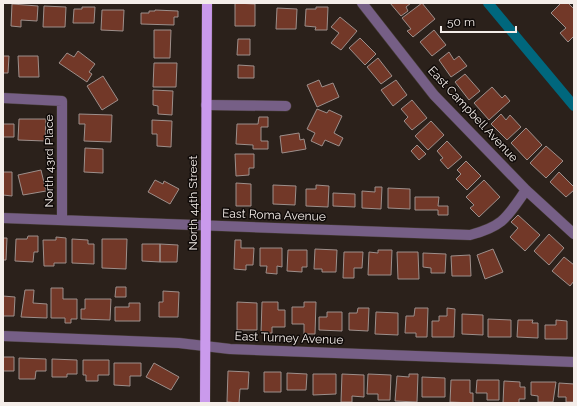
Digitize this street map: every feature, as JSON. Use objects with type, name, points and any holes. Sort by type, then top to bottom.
[{"type":"main road","name":"North 44th Street","points":[[205,403],[207,3]]},
{"type":"street","name":"East Campbell Avenue","points":[[362,3],[434,95],[526,190],[574,234]]},
{"type":"street","name":"North 43rd Place","points":[[3,98],[62,100],[62,220]]},
{"type":"street","points":[[206,105],[286,106]]},
{"type":"street","name":"East Roma Avenue","points":[[3,218],[470,235],[487,231],[503,221],[526,190]]},
{"type":"street","name":"East Turney Avenue","points":[[3,336],[179,343],[230,349],[574,362]]},
{"type":"building","points":[[235,3],[255,4],[255,26],[235,26]]},
{"type":"building","points":[[390,3],[411,3],[406,7],[408,11],[401,16]]},
{"type":"building","points":[[422,3],[435,19],[413,37],[407,31],[411,29],[402,18]]},
{"type":"building","points":[[561,3],[568,3],[574,9],[574,36],[568,42],[560,33],[566,28],[551,13]]},
{"type":"building","points":[[12,4],[38,6],[37,21],[21,20],[21,27],[11,26]]},
{"type":"building","points":[[44,6],[66,7],[65,27],[43,27]]},
{"type":"building","points":[[82,7],[95,7],[94,23],[73,23],[74,9],[82,9]]},
{"type":"building","points":[[316,7],[328,7],[327,30],[315,30],[316,27],[305,26],[306,9],[316,9]]},
{"type":"building","points":[[277,8],[297,9],[296,29],[276,29]]},
{"type":"building","points":[[102,10],[124,10],[123,31],[101,30]]},
{"type":"building","points":[[149,11],[178,11],[178,17],[174,17],[174,25],[141,24],[141,13],[149,13]]},
{"type":"building","points":[[340,17],[357,31],[341,50],[331,43],[339,33],[331,27]]},
{"type":"building","points":[[154,30],[171,30],[170,58],[154,58]]},
{"type":"building","points":[[434,30],[446,45],[432,56],[420,42]]},
{"type":"building","points":[[360,38],[376,54],[365,65],[349,48]]},
{"type":"building","points":[[238,39],[250,39],[250,55],[237,55]]},
{"type":"building","points":[[78,51],[95,64],[89,72],[92,74],[87,82],[59,63],[67,53],[74,57]]},
{"type":"building","points":[[449,52],[454,60],[459,56],[467,66],[451,77],[439,60]]},
{"type":"building","points":[[3,56],[9,56],[8,73],[3,73]]},
{"type":"building","points":[[18,56],[38,56],[39,77],[19,77]]},
{"type":"building","points":[[378,58],[392,76],[381,84],[367,67]]},
{"type":"building","points":[[154,63],[177,63],[176,87],[153,87]]},
{"type":"building","points":[[238,65],[254,66],[254,78],[238,78]]},
{"type":"building","points":[[465,74],[480,91],[469,100],[455,82]]},
{"type":"building","points":[[103,76],[118,100],[102,110],[87,86]]},
{"type":"building","points":[[319,80],[322,87],[333,83],[339,97],[317,107],[307,85]]},
{"type":"building","points":[[396,80],[407,95],[393,106],[381,90]]},
{"type":"building","points":[[492,87],[502,98],[505,95],[510,101],[489,120],[474,103]]},
{"type":"building","points":[[153,90],[173,91],[172,115],[158,114],[158,106],[153,105]]},
{"type":"building","points":[[412,100],[427,118],[412,130],[404,121],[408,117],[401,109]]},
{"type":"building","points":[[317,109],[327,113],[329,110],[342,116],[334,133],[343,138],[339,146],[325,140],[322,146],[311,141],[315,133],[307,129]]},
{"type":"building","points":[[79,114],[112,115],[111,142],[84,141],[85,124],[79,124]]},
{"type":"building","points":[[501,114],[506,120],[510,115],[521,127],[507,140],[491,124]]},
{"type":"building","points":[[259,117],[268,117],[268,127],[261,127],[261,141],[268,141],[268,149],[253,149],[253,145],[236,144],[237,124],[258,124]]},
{"type":"building","points":[[19,119],[46,119],[45,141],[18,140]]},
{"type":"building","points":[[152,120],[172,121],[171,147],[157,146],[157,134],[152,134]]},
{"type":"building","points":[[431,121],[444,135],[428,150],[415,136]]},
{"type":"building","points":[[3,124],[14,124],[14,137],[3,137]]},
{"type":"building","points":[[526,128],[542,145],[527,160],[511,143]]},
{"type":"building","points":[[299,133],[300,140],[304,139],[306,149],[282,153],[280,136]]},
{"type":"building","points":[[447,141],[462,157],[448,169],[440,160],[443,158],[437,151]]},
{"type":"building","points":[[417,145],[426,154],[419,160],[411,151]]},
{"type":"building","points":[[546,146],[563,161],[546,178],[530,163]]},
{"type":"building","points":[[85,148],[103,149],[103,173],[84,172]]},
{"type":"building","points":[[235,154],[254,154],[254,168],[249,168],[249,175],[236,176]]},
{"type":"building","points":[[466,161],[481,176],[467,190],[456,179],[461,174],[457,170]]},
{"type":"building","points":[[41,170],[46,191],[23,195],[18,175]]},
{"type":"building","points":[[3,172],[12,172],[12,196],[3,195]]},
{"type":"building","points":[[559,172],[574,187],[574,190],[566,197],[550,182]]},
{"type":"building","points":[[155,180],[163,184],[164,181],[179,189],[170,204],[148,192]]},
{"type":"building","points":[[484,180],[500,197],[479,217],[470,208],[474,205],[466,197]]},
{"type":"building","points":[[236,183],[251,184],[251,206],[236,206]]},
{"type":"building","points":[[273,185],[296,186],[295,205],[273,204]]},
{"type":"building","points":[[316,185],[329,186],[328,207],[306,206],[306,189],[316,189]]},
{"type":"building","points":[[375,187],[382,187],[381,209],[362,208],[362,191],[375,192]]},
{"type":"building","points":[[388,188],[410,189],[410,209],[388,208]]},
{"type":"building","points":[[333,193],[355,194],[355,207],[333,206]]},
{"type":"building","points":[[415,197],[439,197],[438,206],[448,206],[448,215],[438,215],[438,210],[415,210]]},
{"type":"building","points":[[518,215],[540,235],[525,251],[510,237],[518,228],[511,222]]},
{"type":"building","points":[[549,234],[564,248],[549,265],[534,251]]},
{"type":"building","points":[[28,236],[38,236],[38,252],[34,252],[33,262],[15,261],[16,239],[27,239]]},
{"type":"building","points":[[56,237],[66,238],[66,263],[54,263],[54,266],[44,266],[43,240],[56,240]]},
{"type":"building","points":[[3,238],[7,238],[6,260],[3,260]]},
{"type":"building","points":[[72,239],[88,240],[88,244],[94,244],[94,264],[72,263]]},
{"type":"building","points":[[102,239],[127,239],[126,269],[102,268]]},
{"type":"building","points":[[235,240],[241,240],[241,248],[254,248],[253,265],[246,265],[246,270],[234,269]]},
{"type":"building","points":[[142,244],[160,244],[160,262],[142,261]]},
{"type":"building","points":[[160,244],[178,245],[177,262],[160,262]]},
{"type":"building","points":[[260,248],[282,248],[282,267],[277,266],[277,274],[266,273],[267,266],[260,266]]},
{"type":"building","points":[[315,249],[337,250],[336,272],[322,272],[322,269],[314,269]]},
{"type":"building","points":[[493,249],[503,272],[485,279],[477,255]]},
{"type":"building","points":[[288,250],[307,250],[307,267],[302,267],[302,272],[287,271]]},
{"type":"building","points":[[378,250],[392,250],[391,275],[368,275],[369,252],[378,253]]},
{"type":"building","points":[[344,252],[363,252],[362,268],[354,268],[354,278],[343,278]]},
{"type":"building","points":[[397,252],[418,252],[419,279],[398,279]]},
{"type":"building","points":[[423,253],[446,254],[445,273],[431,273],[431,268],[423,267]]},
{"type":"building","points":[[470,255],[471,276],[452,276],[451,256]]},
{"type":"building","points":[[564,257],[574,265],[574,281],[570,286],[552,271]]},
{"type":"building","points":[[116,287],[126,287],[126,297],[115,297]]},
{"type":"building","points":[[51,288],[63,288],[63,299],[77,299],[77,319],[71,319],[71,323],[65,323],[65,318],[51,318]]},
{"type":"building","points":[[25,290],[34,290],[33,303],[47,304],[47,318],[21,317]]},
{"type":"building","points":[[163,291],[179,292],[178,317],[159,317],[159,302],[163,302]]},
{"type":"building","points":[[3,296],[15,297],[14,316],[3,316]]},
{"type":"building","points":[[85,299],[111,299],[110,320],[81,319],[81,309],[85,309]]},
{"type":"building","points":[[237,302],[257,303],[257,330],[237,330]]},
{"type":"building","points":[[262,302],[278,302],[278,310],[285,310],[285,327],[272,327],[272,333],[261,333]]},
{"type":"building","points":[[304,302],[316,302],[315,334],[304,334],[304,324],[292,324],[292,307],[304,307]]},
{"type":"building","points":[[129,303],[140,303],[140,321],[115,321],[115,307],[129,307]]},
{"type":"building","points":[[358,308],[369,308],[368,331],[349,330],[349,313],[357,313]]},
{"type":"building","points":[[415,308],[428,308],[427,337],[416,337],[416,333],[405,333],[406,316],[414,316]]},
{"type":"building","points":[[447,308],[455,309],[454,337],[432,337],[432,321],[439,321],[439,316],[447,316]]},
{"type":"building","points":[[327,312],[342,312],[342,331],[319,330],[319,317],[327,317]]},
{"type":"building","points":[[376,312],[398,313],[398,335],[375,334]]},
{"type":"building","points":[[462,314],[483,315],[483,335],[462,334]]},
{"type":"building","points":[[488,319],[511,320],[511,337],[488,337]]},
{"type":"building","points":[[518,320],[533,320],[532,323],[538,323],[538,338],[517,337]]},
{"type":"building","points":[[556,320],[567,321],[567,339],[545,339],[545,325],[556,325]]},
{"type":"building","points":[[3,357],[14,357],[14,371],[3,371]]},
{"type":"building","points":[[19,358],[46,359],[46,371],[36,371],[35,379],[19,379]]},
{"type":"building","points":[[52,359],[77,360],[77,374],[67,374],[67,377],[52,377]]},
{"type":"building","points":[[83,360],[109,360],[109,375],[98,375],[98,381],[86,381],[86,375],[83,375]]},
{"type":"building","points":[[114,363],[141,363],[141,376],[130,376],[130,386],[114,385]]},
{"type":"building","points":[[154,363],[179,377],[171,390],[146,377]]},
{"type":"building","points":[[228,371],[249,372],[248,389],[240,389],[239,403],[227,402]]},
{"type":"building","points":[[264,372],[281,372],[281,392],[264,392]]},
{"type":"building","points":[[287,373],[307,374],[306,390],[287,390]]},
{"type":"building","points":[[313,374],[336,374],[336,394],[313,395]]},
{"type":"building","points":[[342,374],[364,375],[364,397],[352,396],[352,402],[341,402]]},
{"type":"building","points":[[368,374],[391,375],[390,400],[378,400],[378,394],[367,394]]},
{"type":"building","points":[[409,374],[418,374],[417,402],[395,401],[397,376],[409,377]]},
{"type":"building","points":[[422,377],[445,378],[445,397],[422,397]]},
{"type":"building","points":[[451,380],[470,380],[470,393],[473,393],[473,403],[450,402]]},
{"type":"building","points":[[477,380],[499,380],[499,400],[487,400],[487,393],[476,393]]},
{"type":"building","points":[[504,381],[520,382],[520,387],[525,387],[525,399],[519,399],[519,403],[503,403]]},
{"type":"building","points":[[531,382],[556,382],[553,402],[538,402],[538,396],[531,395]]},
{"type":"building","points":[[559,383],[574,384],[574,402],[566,402],[566,397],[558,397]]},
{"type":"waterway","points":[[488,3],[574,106]]}]
